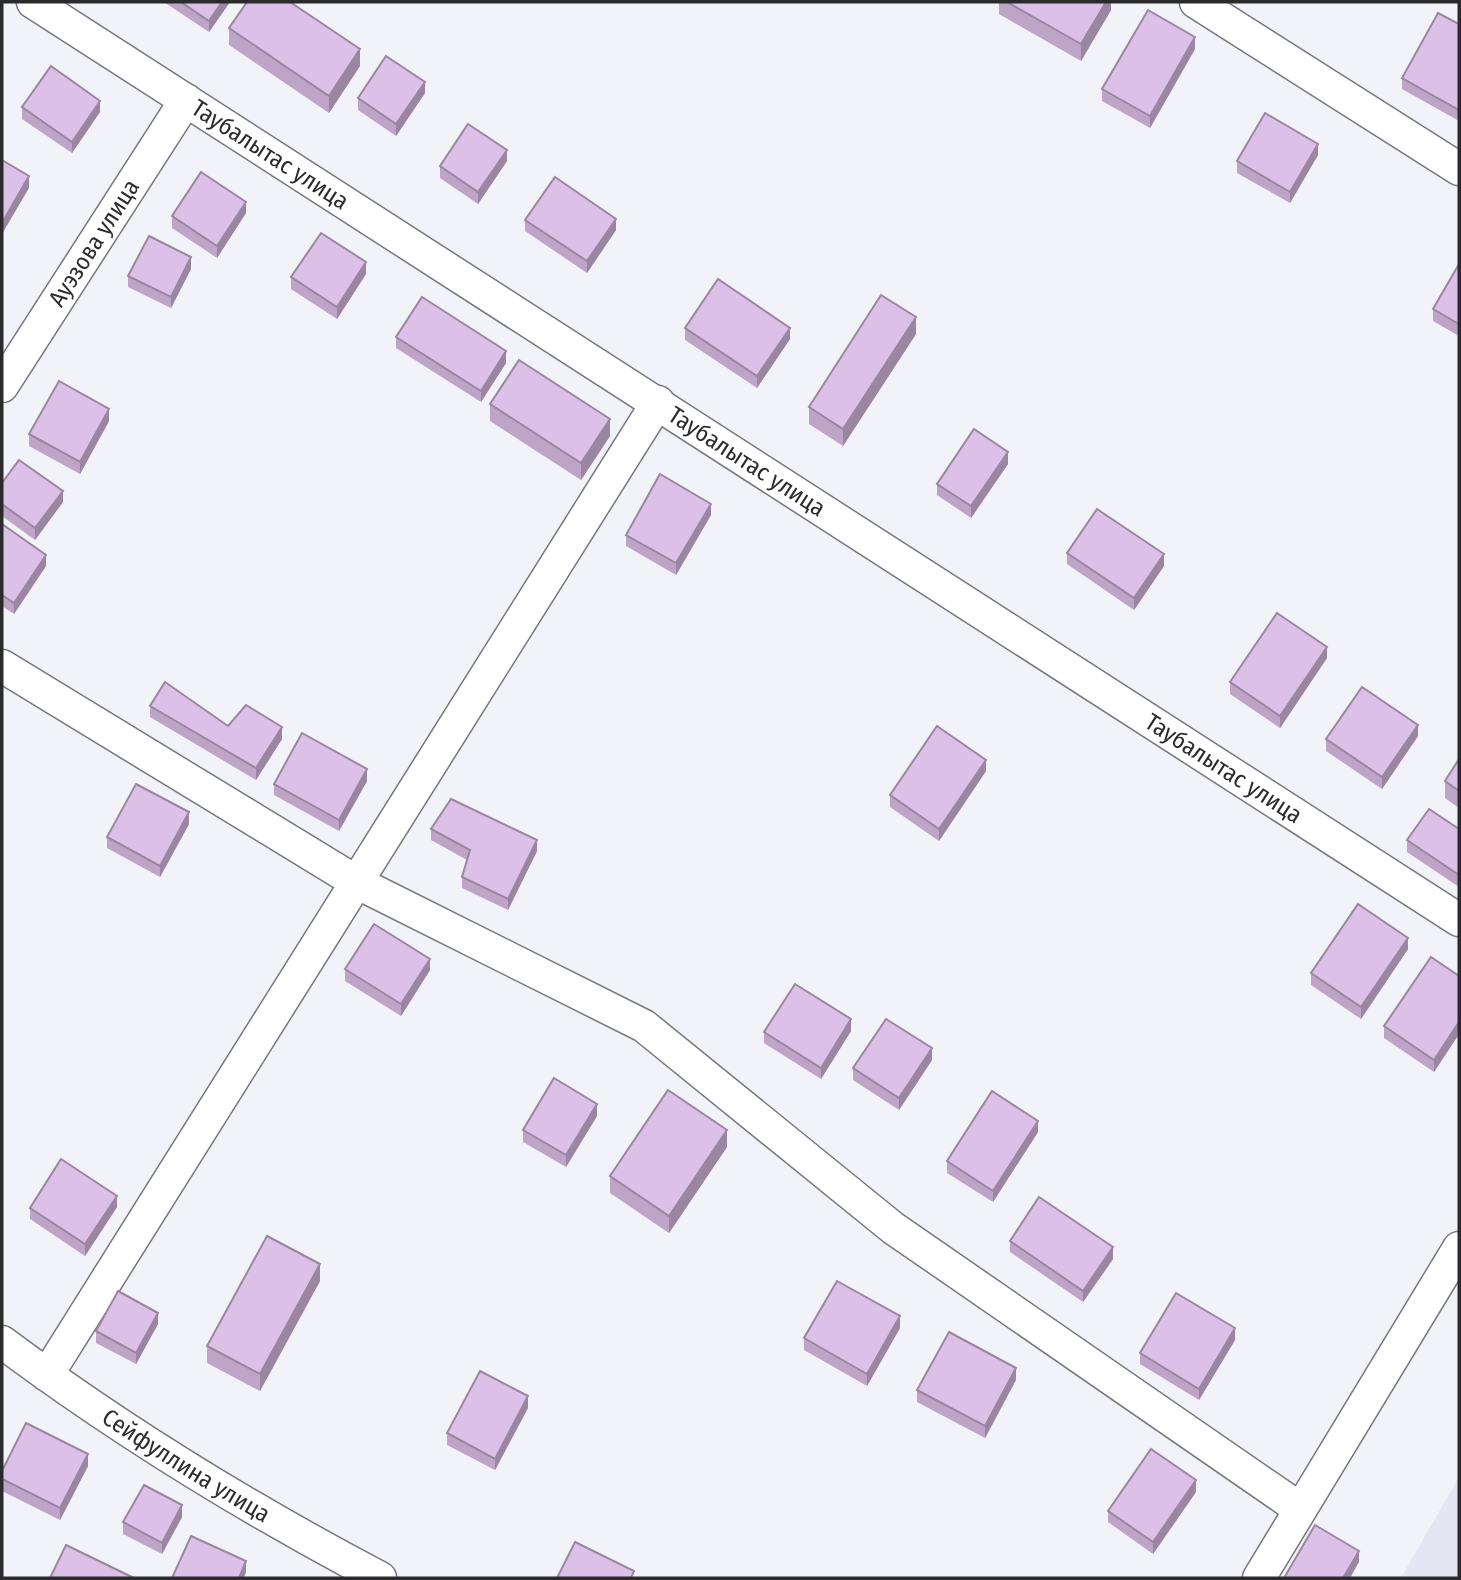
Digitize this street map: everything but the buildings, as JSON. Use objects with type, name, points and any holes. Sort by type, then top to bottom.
[{"type":"street","name":"Таубалытас улица","points":[[33,2],[1459,920]]},
{"type":"street","points":[[1196,2],[1459,169]]},
{"type":"street","name":"Ауэзова улица","points":[[2,386],[186,100]]},
{"type":"street","points":[[47,1375],[658,402]]},
{"type":"street","points":[[2,666],[358,883],[644,1026],[892,1228],[1300,1509]]},
{"type":"street","points":[[1259,1578],[1459,1248]]},
{"type":"street","name":"Сейфуллина улица","points":[[2,1342],[47,1375],[287,1529],[380,1578]]},
{"type":"shaded area","points":[[1459,1477],[1459,1578],[1401,1578]]}]
